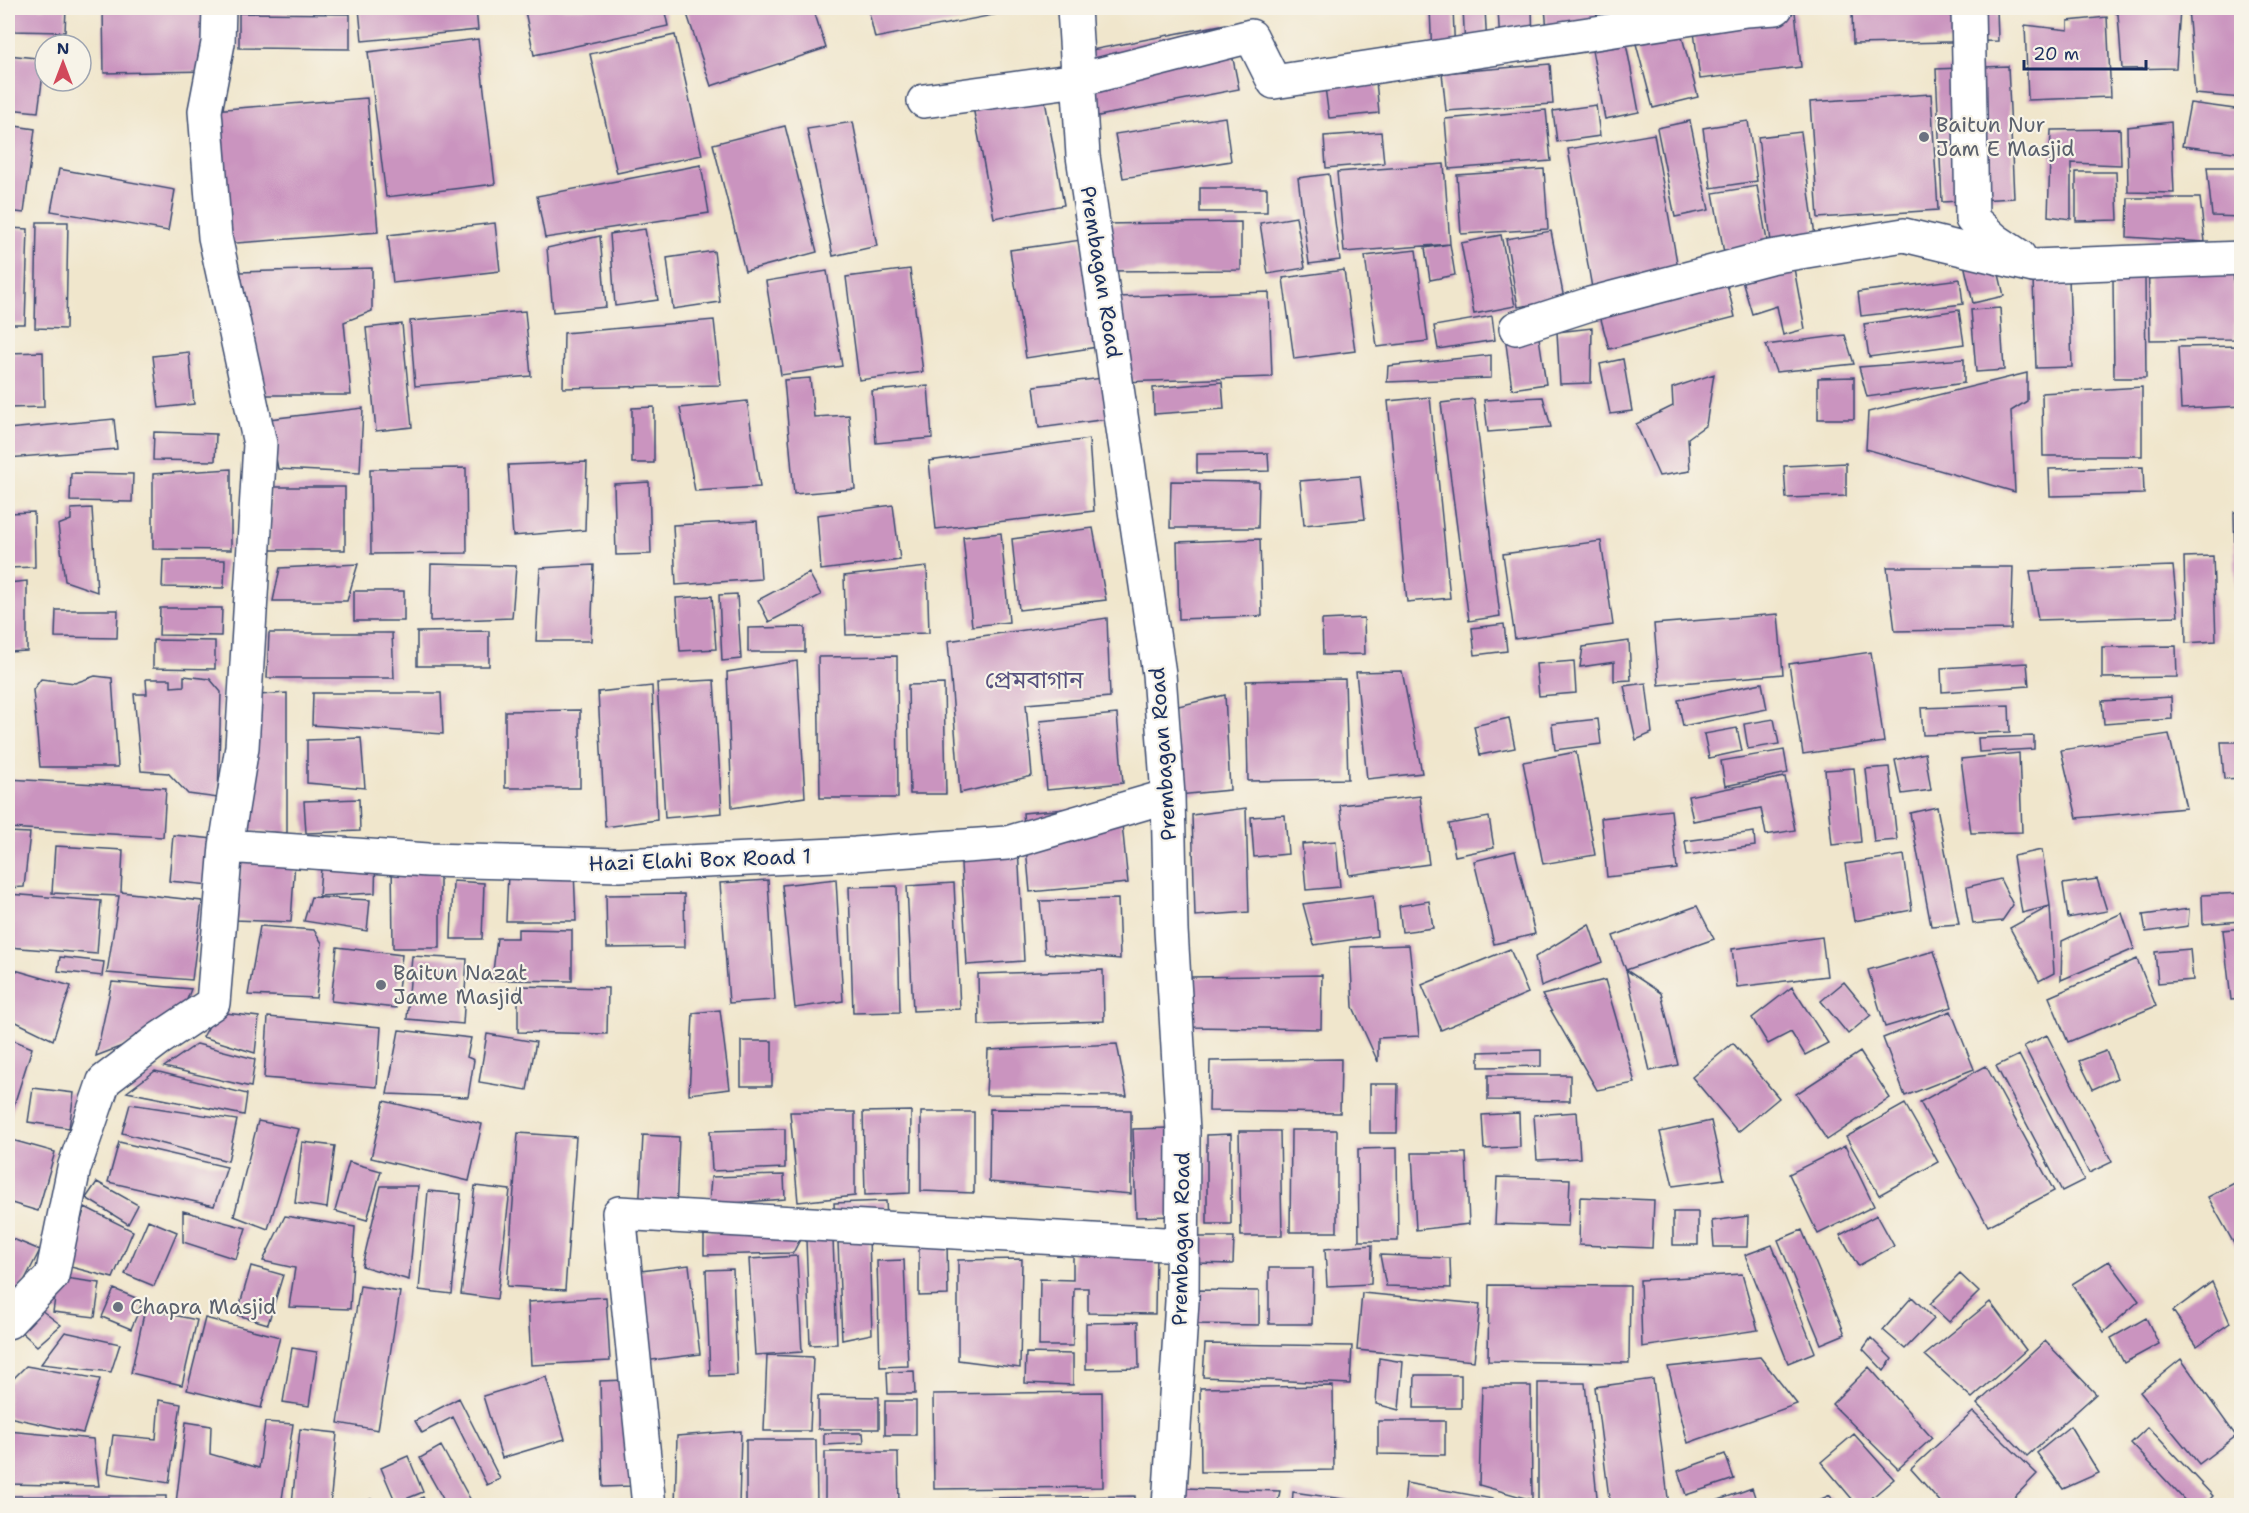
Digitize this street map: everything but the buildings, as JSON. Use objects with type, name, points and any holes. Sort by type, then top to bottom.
[{"type":"street","points":[[8,1322],[52,1276],[74,1168],[104,1081],[159,1039],[213,1003],[226,846],[242,747],[260,444],[215,237],[205,111],[218,43],[219,8]]},
{"type":"street","name":"Prembagan Road","points":[[1074,8],[1083,156],[1159,674],[1168,796],[1171,930],[1183,1131],[1182,1300],[1169,1506]]},
{"type":"street","points":[[924,101],[1078,80],[1251,36],[1274,82],[1746,10],[1776,8]]},
{"type":"street","points":[[1969,8],[1972,219],[1995,240],[2033,266]]},
{"type":"street","points":[[1516,328],[1590,304],[1770,257],[1904,235],[2033,266],[2241,258]]},
{"type":"street","name":"Hazi Elahi Box Road 1","points":[[226,846],[428,860],[619,865],[855,854],[1007,843],[1168,796]]},
{"type":"street","points":[[649,1506],[619,1213],[1182,1245]]},
{"type":"place","name":"Baitun Nur Jam E Masjid","points":[[1924,137]]},
{"type":"place","name":"Baitun Nazat Jame Masjid","points":[[381,985]]},
{"type":"place","name":"Chapra Masjid","points":[[118,1307]]},
{"type":"district","name":"প্রেমবাগান","points":[[1034,680]]}]
